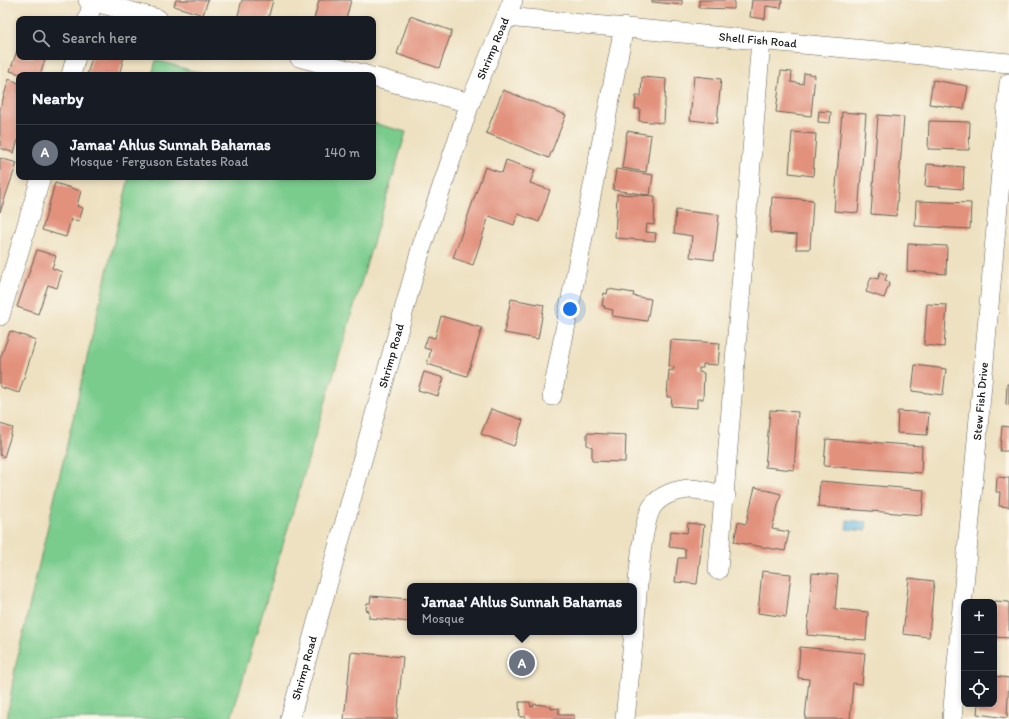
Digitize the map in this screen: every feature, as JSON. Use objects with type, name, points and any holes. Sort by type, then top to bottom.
[{"type":"street","points":[[89,7],[141,16]]},
{"type":"street","name":"Shell Fish Road","points":[[510,8],[624,27],[1009,63]]},
{"type":"street","name":"Shrimp Road","points":[[290,719],[421,249],[470,103],[510,8]]},
{"type":"street","points":[[552,396],[624,27]]},
{"type":"street","points":[[718,570],[726,496],[761,40]]},
{"type":"street","points":[[72,72],[75,60]]},
{"type":"street","points":[[310,60],[355,72]]},
{"type":"street","points":[[376,78],[470,103]]},
{"type":"street","name":"Stew Fish Drive","points":[[952,719],[1009,83]]},
{"type":"street","points":[[0,316],[40,180]]},
{"type":"street","points":[[637,600],[644,528],[652,508],[665,496],[673,492],[692,489],[726,496]]},
{"type":"street","points":[[625,719],[634,635]]},
{"type":"green space","points":[[156,60],[197,72],[153,72]]},
{"type":"green space","points":[[376,124],[406,132],[231,719],[7,719],[15,668],[128,180],[376,180]]},
{"type":"water","points":[[847,520],[867,522],[866,531],[846,529]]},
{"type":"building","points":[[176,0],[208,0],[203,15],[174,6]]},
{"type":"building","points":[[242,0],[273,0],[269,16],[238,16]]},
{"type":"building","points":[[319,0],[351,0],[347,16],[315,16]]},
{"type":"building","points":[[652,0],[682,0],[682,5],[652,2]]},
{"type":"building","points":[[699,0],[734,0],[734,9],[699,8]]},
{"type":"building","points":[[752,0],[782,0],[781,8],[766,6],[765,19],[750,17]]},
{"type":"building","points":[[410,16],[452,31],[439,68],[397,54]]},
{"type":"building","points":[[16,54],[16,60],[45,60],[41,72],[16,73],[10,71]]},
{"type":"building","points":[[91,60],[123,60],[120,72],[88,72]]},
{"type":"building","points":[[781,71],[792,72],[791,82],[803,84],[804,73],[815,75],[811,116],[776,112]]},
{"type":"building","points":[[694,76],[721,79],[717,123],[690,120]]},
{"type":"building","points":[[642,77],[666,79],[664,123],[639,121],[640,109],[635,109],[636,96],[641,96]]},
{"type":"building","points":[[9,79],[16,82],[16,147],[14,153],[0,148],[0,109]]},
{"type":"building","points":[[933,80],[968,86],[964,109],[929,104]]},
{"type":"building","points":[[503,90],[566,115],[549,158],[486,133]]},
{"type":"building","points":[[819,111],[831,112],[830,123],[818,122]]},
{"type":"building","points":[[842,112],[866,114],[858,213],[834,211]]},
{"type":"building","points":[[878,115],[904,117],[896,216],[871,214]]},
{"type":"building","points":[[929,121],[970,122],[969,150],[928,149]]},
{"type":"building","points":[[627,131],[651,135],[646,172],[622,168]]},
{"type":"building","points":[[792,132],[816,134],[813,176],[789,173]]},
{"type":"building","points":[[0,158],[16,163],[16,166],[0,212]]},
{"type":"building","points":[[506,160],[535,170],[530,183],[550,190],[539,222],[518,214],[514,225],[489,216],[473,265],[453,258],[485,167],[502,173]]},
{"type":"building","points":[[927,164],[964,167],[963,189],[925,186]]},
{"type":"building","points":[[616,169],[653,175],[650,195],[613,190]]},
{"type":"building","points":[[55,183],[81,191],[77,206],[83,208],[79,221],[71,219],[66,237],[42,230]]},
{"type":"building","points":[[617,194],[655,196],[654,225],[647,224],[646,232],[656,233],[655,241],[615,238]]},
{"type":"building","points":[[772,197],[813,200],[810,249],[796,249],[797,235],[770,233]]},
{"type":"building","points":[[916,201],[971,203],[970,229],[915,226]]},
{"type":"building","points":[[676,210],[719,215],[714,260],[690,257],[692,236],[674,233]]},
{"type":"building","points":[[908,244],[947,246],[946,274],[907,271]]},
{"type":"building","points":[[37,250],[56,256],[52,268],[62,272],[57,288],[48,285],[38,314],[17,307]]},
{"type":"building","points":[[880,272],[887,275],[885,280],[890,282],[884,298],[866,292],[871,277],[878,279]]},
{"type":"building","points":[[608,289],[634,293],[633,296],[651,299],[647,321],[612,316],[613,310],[602,306],[604,293],[607,294]]},
{"type":"building","points":[[511,299],[544,305],[538,339],[504,333]]},
{"type":"building","points":[[927,304],[947,305],[944,347],[924,345]]},
{"type":"building","points":[[441,316],[482,328],[467,376],[427,364],[431,350],[424,348],[428,336],[435,338]]},
{"type":"building","points":[[10,331],[36,340],[19,393],[0,387],[0,359]]},
{"type":"building","points":[[671,340],[720,343],[718,365],[703,364],[703,368],[699,368],[699,372],[704,373],[703,399],[697,399],[697,408],[671,406],[672,397],[667,397],[669,370],[673,371],[674,367],[669,366]]},
{"type":"building","points":[[915,365],[946,369],[943,395],[912,391]]},
{"type":"building","points":[[424,372],[444,378],[438,396],[418,390]]},
{"type":"building","points":[[1007,384],[1009,384],[1009,405],[1006,404]]},
{"type":"building","points":[[491,409],[523,420],[514,446],[481,434]]},
{"type":"building","points":[[770,410],[798,412],[794,470],[765,467]]},
{"type":"building","points":[[898,411],[929,413],[927,435],[897,433]]},
{"type":"building","points":[[0,424],[13,428],[4,457],[0,455]]},
{"type":"building","points":[[1002,426],[1009,427],[1009,451],[1000,451]]},
{"type":"building","points":[[587,433],[626,435],[625,462],[592,461],[592,447],[587,445]]},
{"type":"building","points":[[826,439],[922,446],[921,473],[824,466]]},
{"type":"building","points":[[997,477],[1009,478],[1009,507],[999,506],[1000,492],[996,492]]},
{"type":"building","points":[[820,481],[924,490],[922,515],[818,507]]},
{"type":"building","points":[[755,487],[781,494],[772,529],[789,532],[785,551],[734,542],[738,522],[746,524]]},
{"type":"building","points":[[688,523],[704,525],[697,584],[675,582],[678,558],[685,558],[685,549],[669,547],[671,531],[687,533]]},
{"type":"building","points":[[762,571],[791,574],[786,617],[758,613]]},
{"type":"building","points":[[812,573],[838,575],[835,609],[868,612],[866,640],[807,635]]},
{"type":"building","points":[[909,578],[934,581],[929,637],[903,634]]},
{"type":"building","points":[[371,596],[407,599],[407,622],[369,618],[369,611],[366,610],[367,603],[370,603]]},
{"type":"building","points":[[997,601],[1009,602],[1009,638],[997,637]]},
{"type":"building","points":[[800,647],[865,653],[862,684],[853,683],[850,719],[805,719],[809,679],[798,678]]},
{"type":"building","points":[[351,652],[403,657],[397,719],[344,719]]},
{"type":"building","points":[[997,676],[1009,678],[1007,718],[977,714],[978,707],[997,707]]},
{"type":"building","points":[[519,702],[530,702],[531,707],[534,706],[534,704],[551,706],[551,709],[559,708],[559,715],[574,715],[574,719],[526,719],[526,717],[520,717]]},
{"type":"place","name":"Jamaa' Ahlus Sunnah Bahamas","points":[[522,663]]}]
